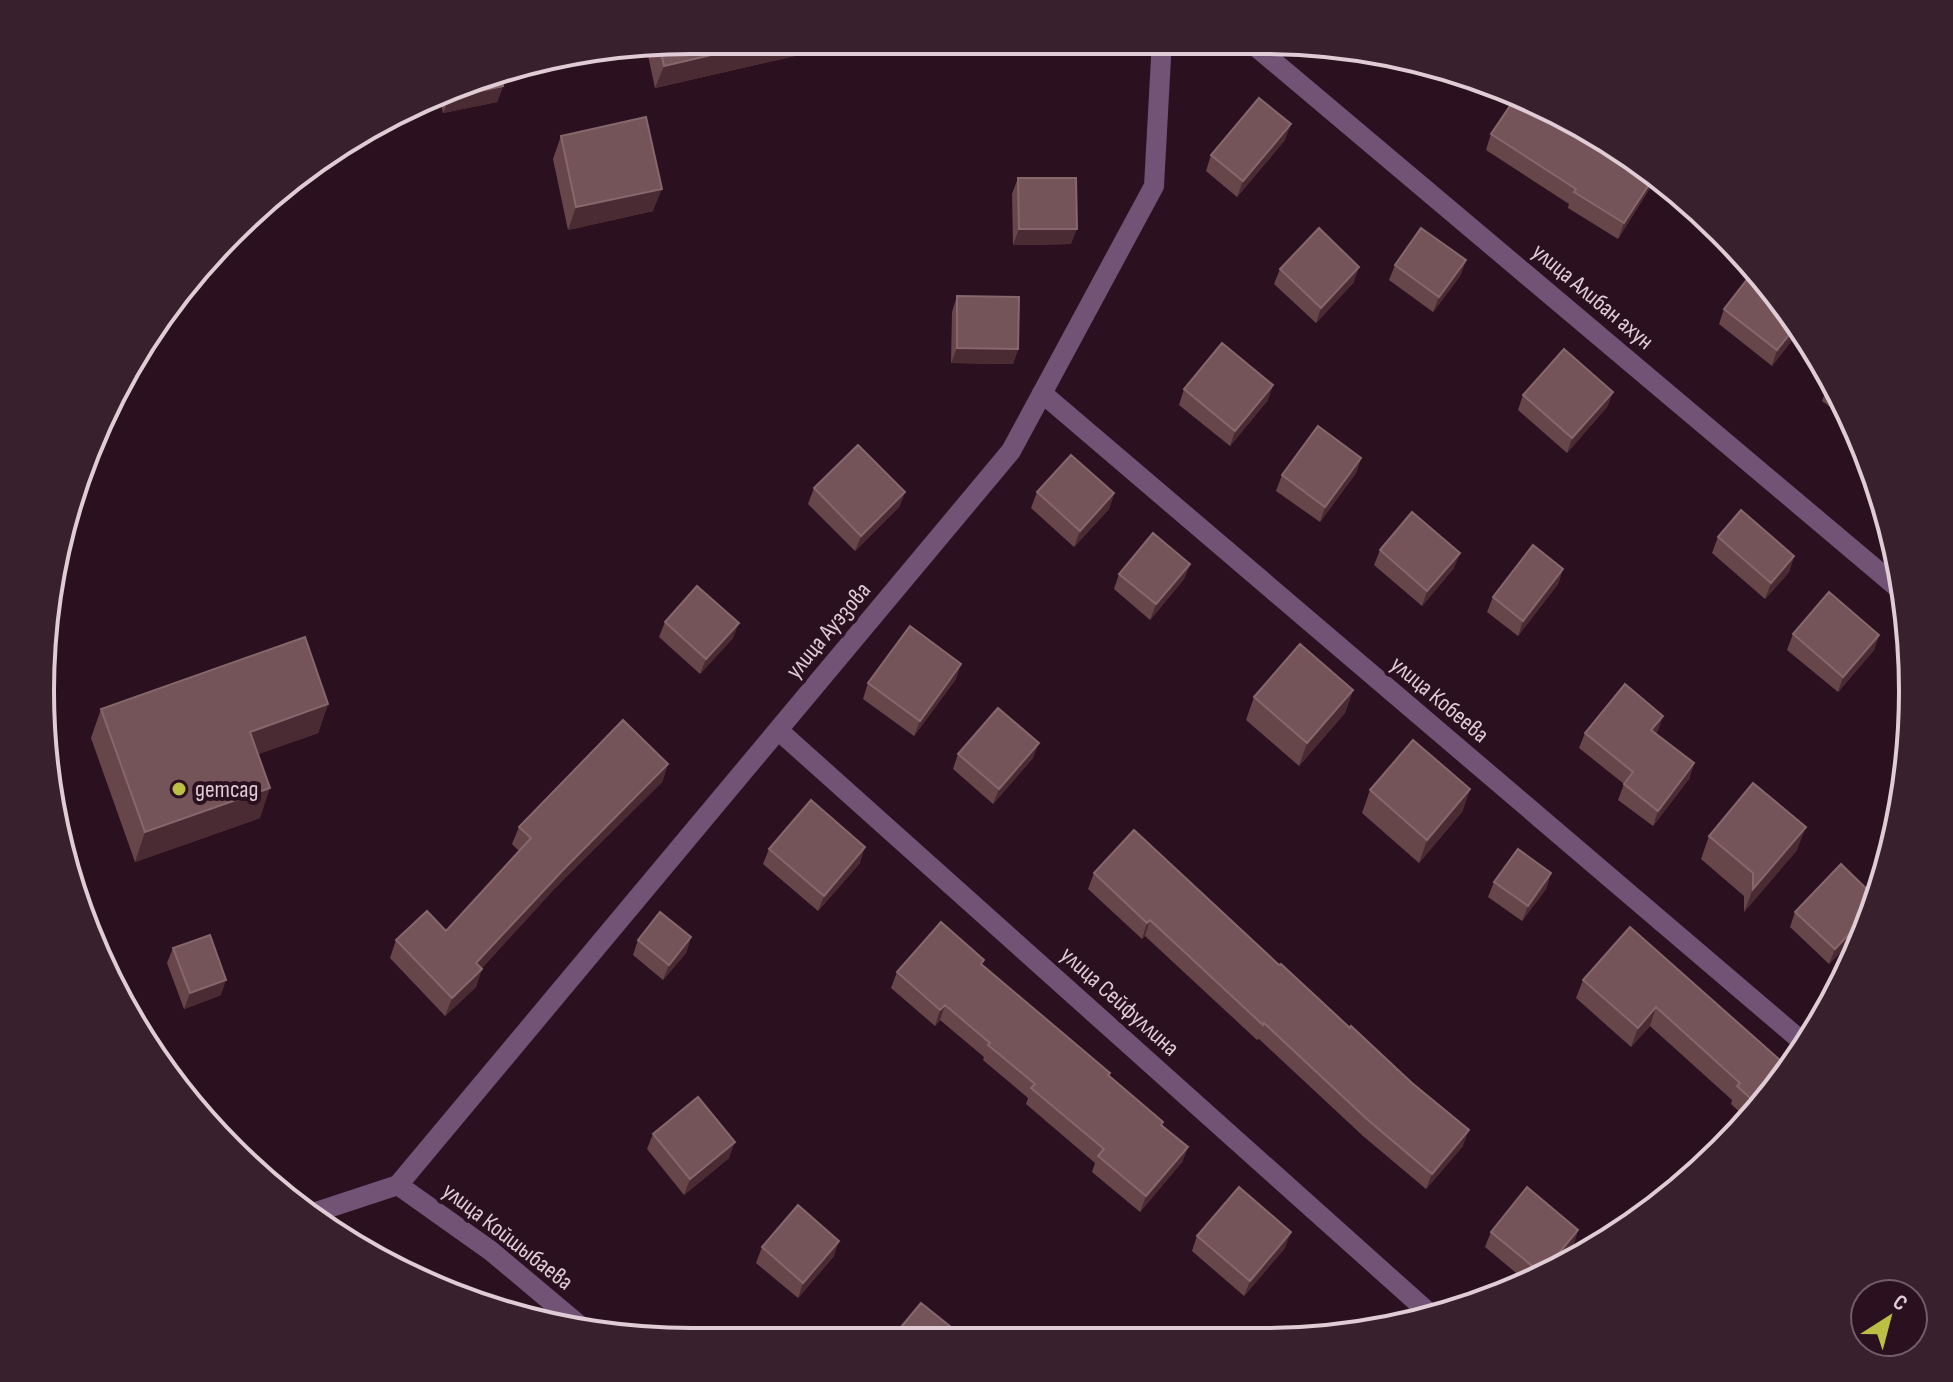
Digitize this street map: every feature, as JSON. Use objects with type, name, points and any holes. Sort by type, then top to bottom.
[{"type":"street","name":"улица Ауэзова","points":[[398,1185],[1011,451],[1154,186],[1161,54]]},
{"type":"street","name":"улица Алибан ахун","points":[[1265,54],[1889,581]]},
{"type":"street","name":"улица Кобеева","points":[[1042,393],[1797,1037]]},
{"type":"street","name":"улица Сейфуллина","points":[[778,730],[1423,1307]]},
{"type":"street","points":[[322,1210],[398,1185]]},
{"type":"street","name":"улица Койшыбаева","points":[[398,1185],[491,1251],[569,1316]]},
{"type":"building","points":[[716,54],[664,66],[661,55]]},
{"type":"building","points":[[502,83],[503,86],[473,93]]},
{"type":"building","points":[[1259,98],[1291,124],[1243,181],[1211,155]]},
{"type":"building","points":[[1511,104],[1581,139],[1649,185],[1624,223],[1491,134]]},
{"type":"building","points":[[646,117],[662,189],[576,207],[561,136]]},
{"type":"building","points":[[1018,178],[1076,178],[1077,229],[1019,229]]},
{"type":"building","points":[[1319,228],[1359,267],[1321,308],[1280,269]]},
{"type":"building","points":[[1421,228],[1466,260],[1439,297],[1395,265]]},
{"type":"building","points":[[1747,279],[1790,334],[1777,350],[1724,309]]},
{"type":"building","points":[[957,296],[1019,297],[1018,349],[957,348]]},
{"type":"building","points":[[1222,343],[1273,385],[1235,431],[1184,389]]},
{"type":"building","points":[[1564,349],[1613,392],[1572,438],[1523,395]]},
{"type":"building","points":[[1318,426],[1361,458],[1325,507],[1282,475]]},
{"type":"building","points":[[858,445],[905,492],[861,536],[814,488]]},
{"type":"building","points":[[1071,455],[1114,493],[1080,531],[1037,492]]},
{"type":"building","points":[[1741,510],[1794,556],[1771,583],[1718,537]]},
{"type":"building","points":[[1412,512],[1460,553],[1427,591],[1380,550]]},
{"type":"building","points":[[1153,533],[1190,564],[1156,604],[1119,574]]},
{"type":"building","points":[[1533,545],[1563,569],[1523,621],[1493,597]]},
{"type":"building","points":[[697,586],[739,623],[706,659],[665,622]]},
{"type":"building","points":[[1829,592],[1879,635],[1843,677],[1793,634]]},
{"type":"building","points":[[910,626],[961,664],[920,721],[868,683]]},
{"type":"building","name":"детсад","points":[[305,637],[328,704],[250,732],[270,788],[145,832],[101,709]]},
{"type":"building","points":[[1300,644],[1353,690],[1307,743],[1254,697]]},
{"type":"building","points":[[1625,684],[1663,716],[1651,730],[1694,763],[1658,811],[1624,784],[1633,772],[1585,733]]},
{"type":"building","points":[[998,708],[1039,743],[999,789],[958,754]]},
{"type":"building","points":[[623,720],[668,764],[476,963],[482,969],[452,998],[396,940],[427,911],[446,931],[531,838],[519,827]]},
{"type":"building","points":[[1413,740],[1470,789],[1427,840],[1370,790]]},
{"type":"building","points":[[1753,783],[1806,827],[1753,889],[1753,873],[1709,836]]},
{"type":"building","points":[[811,800],[865,847],[824,896],[769,849]]},
{"type":"building","points":[[1134,830],[1279,965],[1469,1130],[1432,1174],[1094,873]]},
{"type":"building","points":[[1518,849],[1551,873],[1528,906],[1494,882]]},
{"type":"building","points":[[1841,864],[1867,889],[1853,930],[1835,949],[1795,912]]},
{"type":"building","points":[[660,912],[691,937],[669,965],[638,940]]},
{"type":"building","points":[[941,922],[984,960],[981,964],[1110,1073],[1108,1075],[1188,1147],[1146,1196],[1098,1156],[1104,1149],[1031,1088],[1035,1084],[988,1045],[990,1043],[945,1005],[940,1010],[897,972]]},
{"type":"building","points":[[1630,927],[1781,1061],[1751,1099],[1737,1086],[1740,1083],[1656,1007],[1638,1028],[1583,980]]},
{"type":"building","points":[[210,935],[226,980],[190,993],[173,948]]},
{"type":"building","points":[[698,1097],[735,1142],[690,1179],[653,1134]]},
{"type":"building","points":[[1239,1187],[1291,1232],[1250,1281],[1197,1236]]},
{"type":"building","points":[[1527,1187],[1578,1230],[1558,1255],[1533,1267],[1491,1232]]},
{"type":"building","points":[[798,1205],[839,1241],[803,1283],[762,1247]]},
{"type":"building","points":[[921,1303],[952,1328],[900,1328]]},
{"type":"place","name":"детсад","points":[[179,789]]}]
